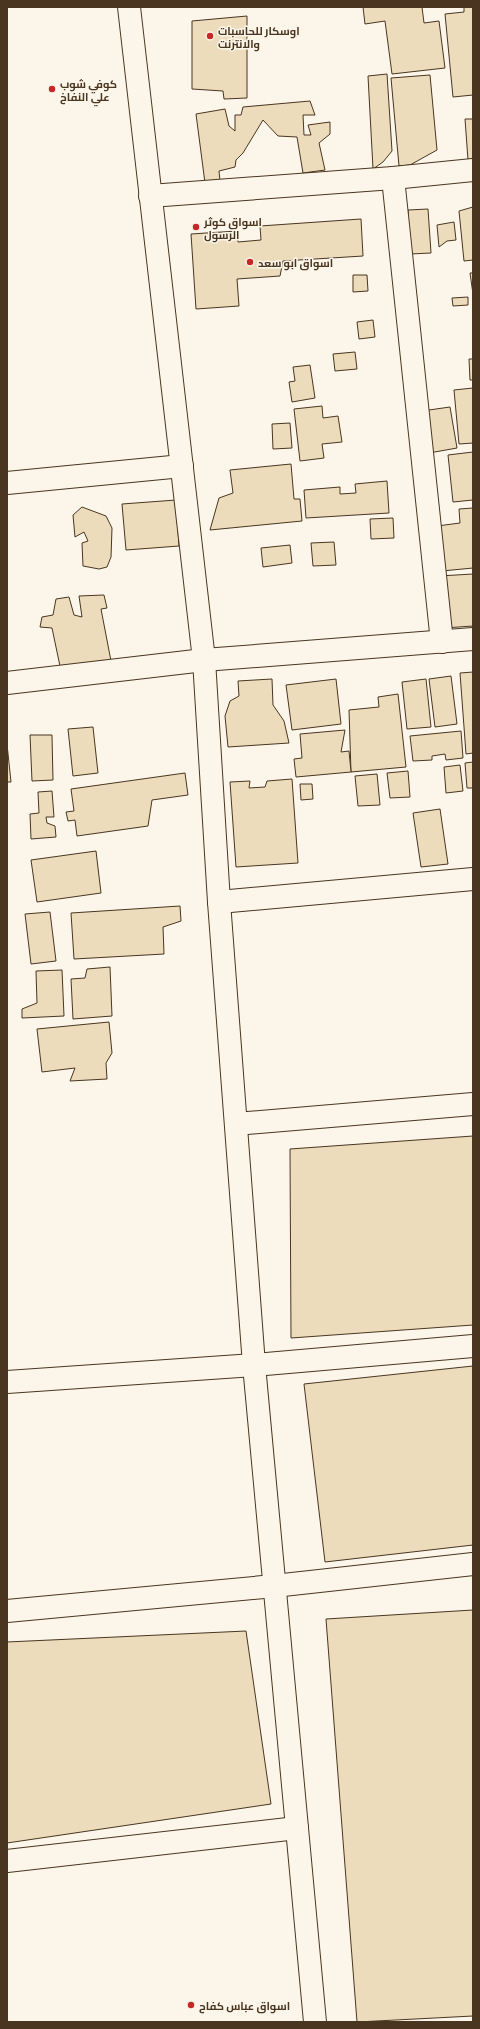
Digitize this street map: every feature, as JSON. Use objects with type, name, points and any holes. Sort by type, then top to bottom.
[{"type":"street","points":[[129,7],[204,660],[219,902],[254,1365],[315,2022]]},
{"type":"street","points":[[150,196],[393,178],[473,170]]},
{"type":"street","points":[[393,178],[442,642]]},
{"type":"street","points":[[7,483],[182,466]]},
{"type":"street","points":[[7,683],[204,660],[473,639]]},
{"type":"street","points":[[219,902],[473,879]]},
{"type":"street","points":[[236,1124],[473,1104]]},
{"type":"street","points":[[7,1382],[254,1365],[473,1346]]},
{"type":"street","points":[[7,1611],[274,1586],[473,1564]]},
{"type":"street","points":[[7,1861],[297,1828]]},
{"type":"building","points":[[363,7],[422,7],[424,23],[439,21],[445,68],[392,74],[385,21],[365,24]]},
{"type":"building","points":[[464,7],[473,7],[473,95],[453,97],[445,14],[464,12]]},
{"type":"building","points":[[247,16],[247,98],[224,99],[223,91],[192,89],[192,21]]},
{"type":"building","points":[[387,74],[392,151],[383,162],[373,169],[368,76]]},
{"type":"building","points":[[430,75],[437,150],[410,165],[399,166],[391,78]]},
{"type":"building","points":[[310,101],[315,115],[303,115],[304,135],[311,135],[308,125],[330,122],[330,134],[319,143],[325,170],[303,173],[297,137],[278,136],[263,120],[243,153],[236,160],[235,167],[219,171],[220,181],[205,183],[196,114],[225,109],[229,126],[235,131],[235,115],[241,115],[243,107]]},
{"type":"building","points":[[465,119],[473,119],[473,160],[468,160]]},
{"type":"building","points":[[473,207],[473,260],[464,261],[459,211]]},
{"type":"building","points":[[428,209],[431,253],[410,254],[408,210]]},
{"type":"building","points":[[361,219],[363,256],[283,261],[280,276],[237,279],[239,306],[196,309],[191,234],[237,231],[238,242],[261,240],[260,226]]},
{"type":"building","points":[[454,222],[456,240],[447,241],[439,247],[437,225]]},
{"type":"building","points":[[470,273],[473,273],[473,294]]},
{"type":"building","points":[[353,275],[367,275],[368,291],[353,292]]},
{"type":"building","points":[[468,297],[468,305],[453,306],[452,298]]},
{"type":"building","points":[[373,320],[375,337],[359,339],[357,322]]},
{"type":"building","points":[[355,352],[357,369],[335,371],[333,354]]},
{"type":"building","points":[[469,359],[473,359],[473,380],[470,380]]},
{"type":"building","points":[[310,365],[315,398],[292,402],[289,382],[295,381],[293,367]]},
{"type":"building","points":[[473,388],[473,443],[459,444],[454,390]]},
{"type":"building","points":[[322,406],[323,418],[338,416],[342,442],[322,444],[324,458],[300,461],[294,409]]},
{"type":"building","points":[[450,407],[457,448],[429,453],[422,411]]},
{"type":"building","points":[[290,423],[292,448],[273,449],[272,424]]},
{"type":"building","points":[[473,452],[473,500],[453,502],[448,455]]},
{"type":"building","points":[[291,464],[294,499],[300,499],[302,521],[210,530],[219,498],[233,493],[230,470]]},
{"type":"building","points":[[387,481],[389,513],[306,518],[304,490],[340,487],[340,494],[356,493],[355,484]]},
{"type":"building","points":[[176,500],[179,546],[126,550],[122,504]]},
{"type":"building","points":[[82,507],[106,516],[112,528],[111,557],[107,567],[99,569],[83,566],[82,543],[88,541],[84,532],[75,537],[73,515]]},
{"type":"building","points":[[473,508],[473,568],[442,571],[437,526],[460,523],[459,509]]},
{"type":"building","points":[[393,518],[394,538],[371,539],[370,519]]},
{"type":"building","points":[[334,542],[336,565],[313,566],[311,543]]},
{"type":"building","points":[[290,545],[292,563],[263,567],[261,548]]},
{"type":"building","points":[[473,574],[473,626],[444,628],[439,576]]},
{"type":"building","points":[[104,595],[107,608],[101,609],[111,661],[61,671],[52,628],[40,627],[42,617],[53,615],[56,599],[69,597],[74,615],[82,617],[79,596]]},
{"type":"building","points":[[473,672],[473,753],[466,754],[460,673]]},
{"type":"building","points":[[451,676],[457,724],[435,727],[429,679]]},
{"type":"building","points":[[272,679],[273,705],[284,721],[289,743],[228,747],[225,716],[230,701],[239,696],[238,681]]},
{"type":"building","points":[[336,679],[341,724],[292,730],[286,685]]},
{"type":"building","points":[[426,679],[431,727],[407,729],[402,682]]},
{"type":"building","points":[[398,694],[406,767],[351,772],[349,710],[379,707],[378,697]]},
{"type":"building","points":[[93,727],[98,773],[73,776],[68,729]]},
{"type":"building","points":[[345,730],[341,752],[349,751],[351,772],[296,777],[294,759],[302,758],[300,734]]},
{"type":"building","points":[[461,731],[463,758],[446,760],[445,754],[432,756],[432,760],[413,761],[410,736]]},
{"type":"building","points":[[30,735],[52,735],[53,780],[32,781]]},
{"type":"building","points":[[7,744],[11,782],[7,782]]},
{"type":"building","points":[[473,762],[473,788],[467,788],[465,763]]},
{"type":"building","points":[[460,765],[463,791],[446,793],[444,767]]},
{"type":"building","points":[[408,771],[410,797],[390,798],[387,773]]},
{"type":"building","points":[[185,773],[188,795],[152,800],[148,826],[77,836],[75,820],[68,821],[66,812],[74,811],[71,789]]},
{"type":"building","points":[[377,774],[380,805],[358,806],[355,776]]},
{"type":"building","points":[[292,779],[298,863],[236,867],[230,782],[250,781],[249,788],[265,787],[267,781]]},
{"type":"building","points":[[300,784],[312,784],[313,799],[301,800]]},
{"type":"building","points":[[52,791],[54,817],[46,817],[47,823],[55,826],[56,837],[31,839],[30,814],[39,813],[38,792]]},
{"type":"building","points":[[440,809],[448,864],[421,867],[413,813]]},
{"type":"building","points":[[96,851],[101,893],[37,902],[31,860]]},
{"type":"building","points":[[180,906],[181,921],[163,927],[164,954],[74,959],[71,913]]},
{"type":"building","points":[[50,912],[56,961],[31,964],[25,914]]},
{"type":"building","points":[[110,967],[112,1016],[73,1019],[71,979],[85,978],[87,969]]},
{"type":"building","points":[[62,970],[64,1016],[22,1018],[22,1009],[37,1003],[36,971]]},
{"type":"building","points":[[109,1022],[112,1053],[106,1063],[107,1079],[70,1081],[75,1068],[42,1072],[37,1029]]},
{"type":"building","points":[[473,1136],[473,1325],[291,1338],[290,1149]]},
{"type":"building","points":[[473,1366],[473,1545],[325,1562],[304,1384]]},
{"type":"building","points":[[473,1610],[473,2016],[357,2022],[326,1619]]},
{"type":"building","points":[[246,1631],[271,1804],[7,1843],[7,1642]]},
{"type":"place","name":"اوسكار للحاسبات والانترنت","points":[[210,36]]},
{"type":"place","name":"كوفي شوب علي النفاخ","points":[[52,89]]},
{"type":"place","name":"اسواق كوثر الرسول","points":[[196,227]]},
{"type":"place","name":"اسواق ابو سعد","points":[[250,262]]},
{"type":"place","name":"اسواق عباس كفاح","points":[[191,2005]]}]
